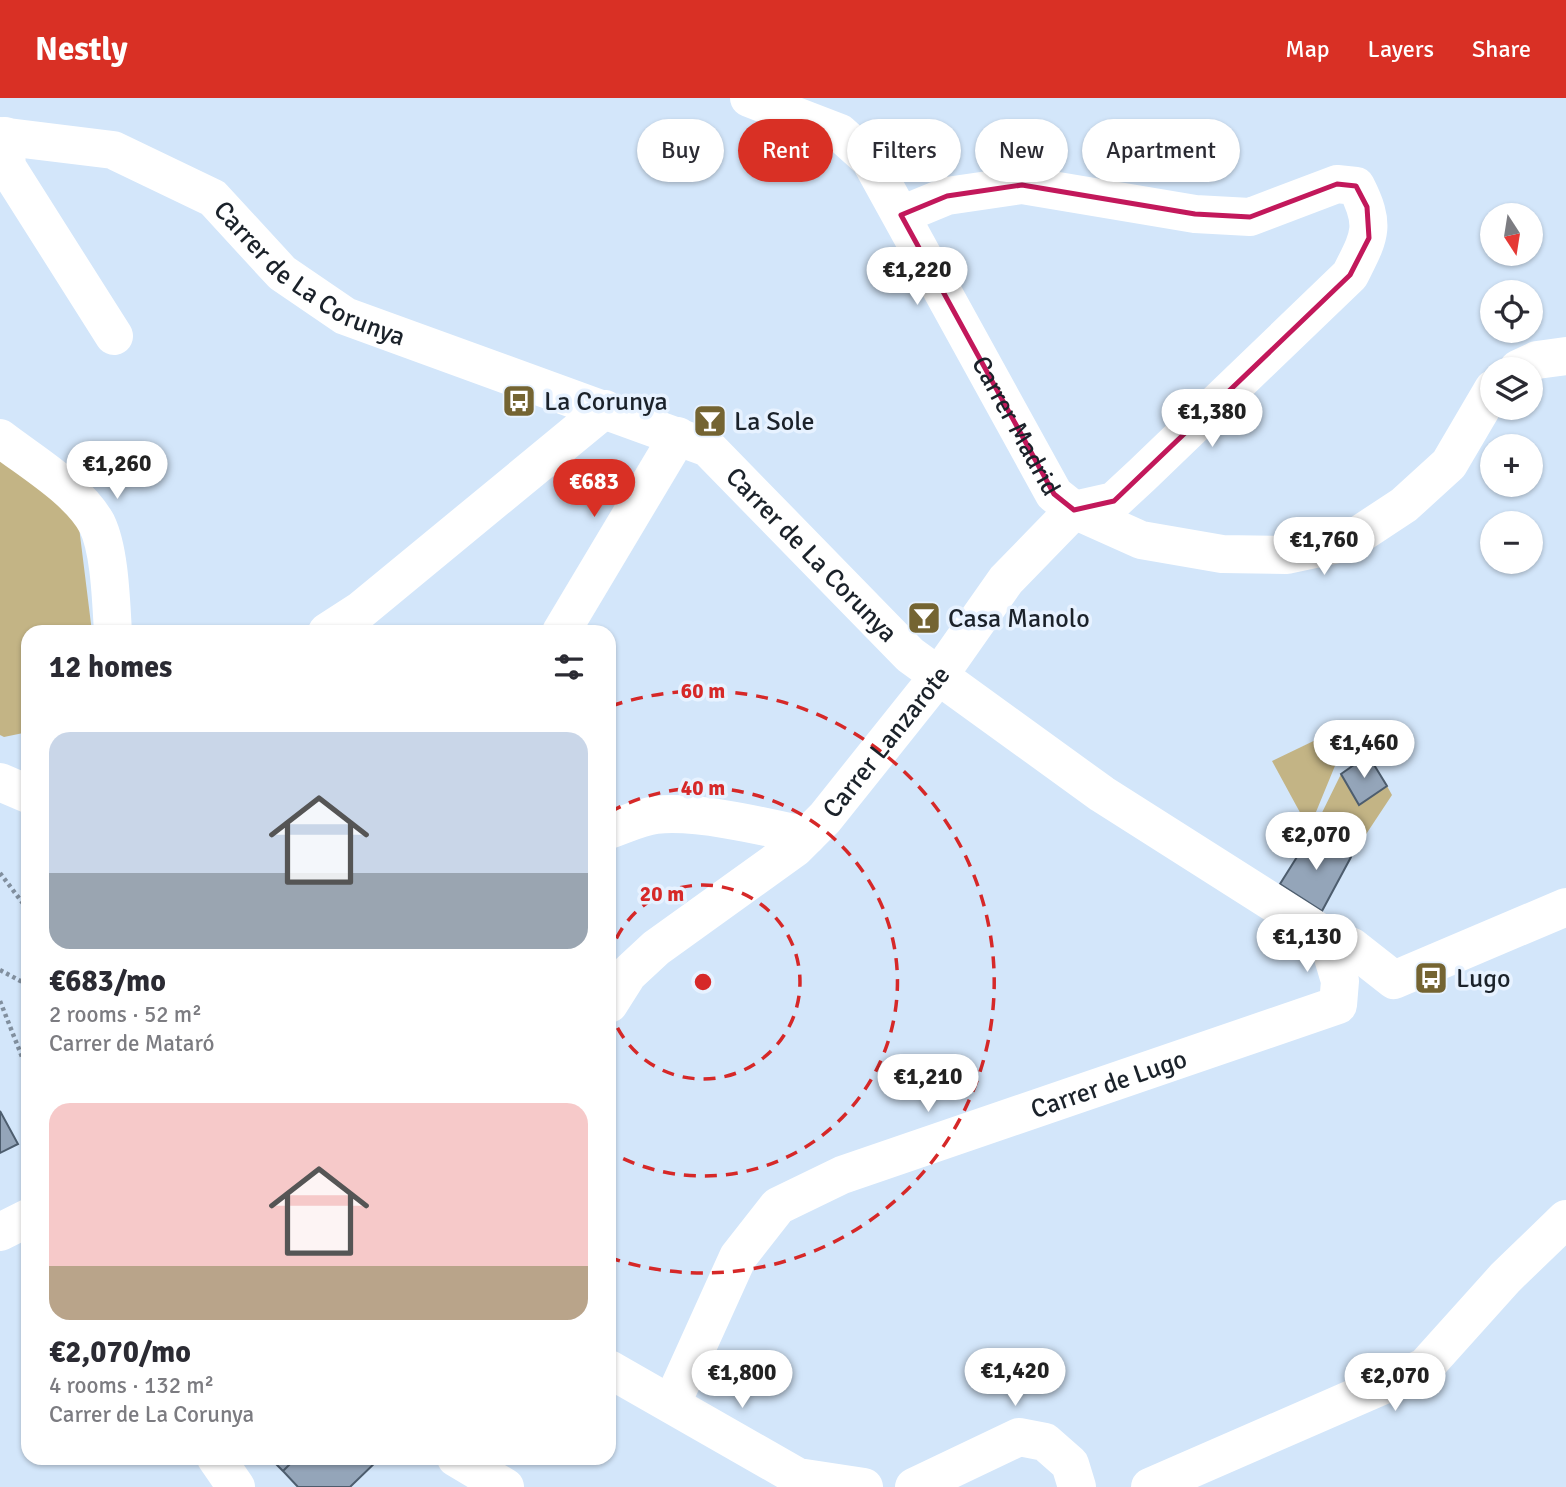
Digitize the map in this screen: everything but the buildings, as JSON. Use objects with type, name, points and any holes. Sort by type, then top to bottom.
[{"type":"street","name":"Carrer Madrid","points":[[748,98],[840,133],[870,160],[1054,494],[1074,510]]},
{"type":"street","points":[[3,136],[7,167],[114,336]]},
{"type":"street","name":"Carrer de La Corunya","points":[[3,136],[113,150],[213,198],[282,272],[345,316],[708,448],[910,655],[940,674],[1101,794],[1326,937],[1352,947],[1394,980],[1566,907]]},
{"type":"street","points":[[901,215],[947,196],[1021,185],[1195,214],[1250,217],[1338,184],[1356,186],[1367,207],[1369,238],[1350,275],[1114,501],[1074,510]]},
{"type":"street","points":[[1543,359],[1566,356]]},
{"type":"street","points":[[338,625],[361,610],[605,410]]},
{"type":"street","points":[[1074,510],[1141,540],[1222,554],[1287,555],[1348,542],[1404,505],[1449,464],[1480,411]]},
{"type":"street","points":[[565,625],[678,436]]},
{"type":"street","points":[[0,438],[80,500],[98,526],[107,563],[112,625]]},
{"type":"street","name":"Carrer Lanzarote","points":[[616,993],[628,974],[656,948],[795,848],[825,818],[940,674],[1006,580],[1074,510]]},
{"type":"street","points":[[0,780],[21,772]]},
{"type":"street","points":[[0,780],[21,790]]},
{"type":"street","points":[[616,828],[657,815],[685,816],[720,819],[807,836]]},
{"type":"street","name":"Carrer de Lugo","points":[[672,1403],[738,1257],[778,1206],[842,1175],[1338,1005],[1340,981],[1326,937]]},
{"type":"street","points":[[1150,1487],[1426,1367],[1505,1278],[1566,1219]]},
{"type":"street","points":[[0,1232],[21,1222]]},
{"type":"street","points":[[616,1372],[799,1477],[864,1487]]},
{"type":"street","points":[[914,1487],[1019,1437],[1045,1443],[1070,1464],[1077,1487]]},
{"type":"street","points":[[221,1465],[236,1487]]},
{"type":"street","points":[[468,1465],[505,1487]]},
{"type":"path","points":[[0,873],[21,901]]},
{"type":"path","points":[[0,970],[21,981]]},
{"type":"path","points":[[0,1000],[21,1054]]},
{"type":"highlighted area","points":[[1337,184],[1356,186],[1367,207],[1369,238],[1350,275],[1114,501],[1074,510],[1054,494],[901,215],[947,196],[1022,185],[1195,214],[1250,217]]},
{"type":"shaded area","points":[[0,456],[47,492],[79,527],[91,625],[21,625],[21,733],[4,737],[0,735]]},
{"type":"shaded area","points":[[1353,722],[1309,829],[1272,761]]},
{"type":"shaded area","points":[[1341,774],[1359,805],[1387,786],[1392,795],[1351,857],[1312,833]]},
{"type":"place","name":"La Corunya","points":[[519,401]]},
{"type":"place","name":"La Sole","points":[[710,421]]},
{"type":"place","name":"Casa Manolo","points":[[924,618]]},
{"type":"place","name":"Lugo","points":[[1431,978]]}]
